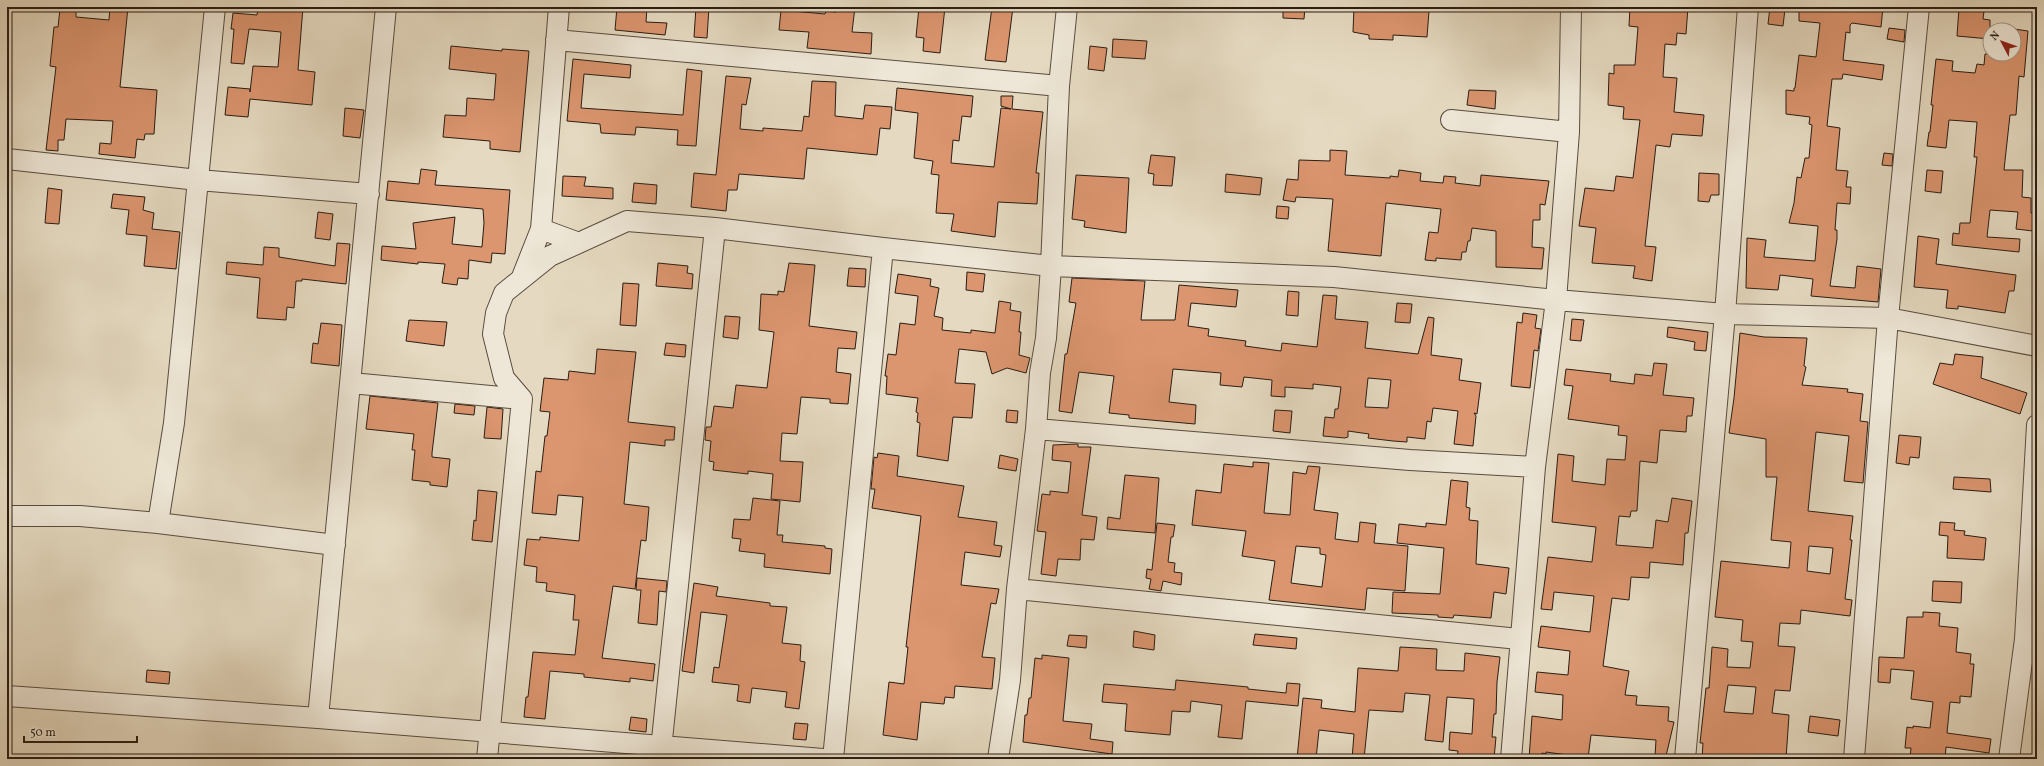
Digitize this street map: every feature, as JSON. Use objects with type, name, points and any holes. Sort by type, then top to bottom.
[{"type":"street","points":[[158,523],[174,423],[216,7]]},
{"type":"street","points":[[318,718],[386,7]]},
{"type":"street","points":[[521,279],[541,229],[559,7]]},
{"type":"street","points":[[998,759],[1010,680],[1017,590],[1036,429],[1051,266],[1059,86],[1067,7]]},
{"type":"street","points":[[1511,759],[1519,639],[1535,467],[1556,300],[1569,132],[1571,7]]},
{"type":"street","points":[[1685,759],[1725,314],[1748,7]]},
{"type":"street","points":[[1854,759],[1888,318],[1919,7]]},
{"type":"street","points":[[556,40],[1059,86]]},
{"type":"street","points":[[1451,120],[1569,132]]},
{"type":"street","points":[[7,159],[198,180],[368,194]]},
{"type":"street","points":[[487,759],[522,399],[504,378],[493,334],[496,313],[504,293],[550,256],[627,221],[715,228],[1051,266],[1334,277],[1556,300],[1725,314],[1888,318],[2037,346]]},
{"type":"street","points":[[661,753],[715,228]]},
{"type":"street","points":[[541,229],[579,243]]},
{"type":"street","points":[[833,759],[883,248]]},
{"type":"street","points":[[351,383],[522,399]]},
{"type":"street","points":[[2009,759],[2025,640],[2037,425]]},
{"type":"street","points":[[1036,429],[1410,460],[1535,467]]},
{"type":"street","points":[[7,516],[80,516],[158,523],[335,545]]},
{"type":"street","points":[[1017,590],[1519,639]]},
{"type":"street","points":[[7,696],[318,718],[489,733],[661,753],[822,759]]},
{"type":"building","points":[[110,7],[128,7],[120,87],[157,90],[154,134],[145,134],[144,140],[137,139],[135,158],[99,154],[100,143],[111,144],[113,121],[66,119],[64,140],[58,140],[58,151],[46,150],[56,67],[50,66],[54,27],[58,27],[60,9],[76,11],[76,17],[109,20]]},
{"type":"building","points":[[258,7],[303,7],[298,70],[315,72],[312,105],[250,99],[248,117],[225,115],[228,87],[250,89],[250,92],[253,66],[278,67],[281,32],[249,29],[244,64],[231,63],[234,29],[231,29],[233,13],[257,15]]},
{"type":"building","points":[[617,7],[647,7],[646,22],[667,23],[665,35],[615,30]]},
{"type":"building","points":[[696,7],[709,7],[707,38],[694,37]]},
{"type":"building","points":[[836,7],[855,7],[852,32],[872,33],[871,54],[807,48],[809,32],[779,30],[781,10],[825,14],[826,11],[836,12]]},
{"type":"building","points":[[919,7],[945,7],[940,53],[923,51],[924,38],[916,37]]},
{"type":"building","points":[[992,7],[1013,7],[1006,62],[985,60]]},
{"type":"building","points":[[1283,7],[1305,7],[1304,19],[1283,18]]},
{"type":"building","points":[[1354,7],[1429,11],[1427,37],[1393,35],[1393,40],[1369,39],[1369,35],[1353,32]]},
{"type":"building","points":[[1630,7],[1688,7],[1686,34],[1677,33],[1676,45],[1665,44],[1663,77],[1677,78],[1674,112],[1704,115],[1702,136],[1672,134],[1670,147],[1656,145],[1645,246],[1656,247],[1652,281],[1633,278],[1635,266],[1592,263],[1596,228],[1579,226],[1585,188],[1614,191],[1616,176],[1633,178],[1640,120],[1623,119],[1624,107],[1608,105],[1609,73],[1614,74],[1614,65],[1635,65],[1638,27],[1629,26]]},
{"type":"building","points":[[1770,7],[1785,9],[1783,26],[1768,24]]},
{"type":"building","points":[[1799,7],[1883,7],[1881,27],[1852,23],[1850,25],[1850,33],[1846,32],[1843,60],[1884,65],[1882,80],[1843,74],[1842,79],[1832,79],[1827,126],[1840,128],[1836,170],[1848,171],[1846,187],[1851,187],[1850,204],[1837,203],[1835,230],[1837,230],[1837,239],[1830,286],[1855,288],[1857,266],[1881,269],[1878,302],[1811,296],[1813,279],[1780,275],[1778,290],[1746,288],[1747,238],[1766,240],[1764,257],[1815,261],[1818,226],[1789,223],[1794,203],[1797,177],[1801,178],[1805,158],[1809,158],[1812,125],[1809,124],[1810,117],[1786,114],[1786,90],[1794,91],[1799,55],[1816,57],[1820,23],[1799,21]]},
{"type":"building","points":[[1959,8],[1984,11],[1983,19],[1990,20],[1990,22],[1982,22],[1982,38],[1957,36]]},
{"type":"building","points":[[1889,28],[1905,30],[1904,42],[1887,39]]},
{"type":"building","points":[[2022,30],[2028,31],[2024,77],[2019,76],[2016,115],[2010,115],[2004,170],[2023,170],[2022,197],[2031,198],[2031,213],[2037,214],[2037,226],[2033,225],[2033,231],[2016,229],[2018,212],[1990,210],[1987,237],[2020,239],[2019,252],[1952,245],[1953,233],[1959,234],[1960,223],[1970,223],[1977,157],[1974,157],[1977,122],[1949,120],[1946,148],[1927,146],[1933,105],[1931,105],[1936,59],[1953,61],[1952,71],[1975,73],[1977,64],[1984,65],[1984,62],[2022,62]]},
{"type":"building","points":[[1113,39],[1147,41],[1145,59],[1112,57]]},
{"type":"building","points":[[451,46],[502,51],[502,49],[529,51],[520,152],[490,149],[490,141],[443,137],[445,115],[466,116],[467,98],[494,100],[496,74],[449,69]]},
{"type":"building","points":[[1090,46],[1107,48],[1104,71],[1088,69]]},
{"type":"building","points":[[573,59],[631,65],[630,78],[584,74],[581,108],[683,115],[687,69],[702,71],[696,146],[677,145],[678,130],[636,127],[635,135],[601,133],[600,124],[567,121]]},
{"type":"building","points":[[726,76],[751,78],[746,105],[742,104],[740,129],[763,131],[763,128],[802,131],[804,116],[809,117],[812,81],[836,82],[835,116],[863,119],[865,105],[892,107],[890,129],[880,128],[877,155],[807,148],[804,179],[739,174],[737,190],[728,190],[726,211],[691,207],[694,173],[716,175]]},
{"type":"building","points":[[897,88],[973,96],[971,117],[962,116],[959,141],[953,140],[951,163],[994,167],[1001,108],[1011,109],[1001,106],[1001,96],[1013,96],[1012,109],[1043,112],[1036,173],[1039,173],[1037,204],[998,202],[995,237],[951,231],[954,214],[936,213],[939,175],[931,174],[933,161],[914,158],[918,113],[895,110]]},
{"type":"building","points":[[1469,90],[1496,91],[1495,109],[1467,105]]},
{"type":"building","points":[[345,108],[364,110],[360,138],[343,136]]},
{"type":"building","points":[[1330,150],[1347,151],[1345,175],[1390,178],[1390,176],[1398,177],[1399,170],[1421,173],[1420,181],[1443,183],[1444,176],[1456,177],[1455,183],[1480,186],[1481,175],[1549,181],[1545,205],[1540,204],[1540,220],[1533,220],[1532,247],[1544,248],[1542,269],[1496,267],[1496,231],[1472,228],[1470,241],[1468,241],[1466,252],[1462,252],[1461,260],[1436,258],[1436,261],[1425,260],[1429,232],[1438,233],[1441,209],[1386,203],[1381,256],[1328,251],[1333,199],[1296,197],[1295,202],[1283,200],[1287,179],[1298,180],[1299,160],[1330,161]]},
{"type":"building","points":[[1884,153],[1893,154],[1892,166],[1882,165]]},
{"type":"building","points":[[1151,155],[1175,157],[1172,186],[1153,185],[1154,174],[1148,173]]},
{"type":"building","points":[[421,169],[437,171],[435,185],[510,190],[505,254],[492,253],[491,263],[469,260],[468,279],[458,278],[457,285],[442,283],[445,264],[418,262],[418,264],[381,260],[382,246],[416,249],[413,223],[455,217],[452,244],[482,247],[484,223],[483,209],[386,200],[388,181],[419,184]]},
{"type":"building","points":[[1927,170],[1943,171],[1941,193],[1925,191]]},
{"type":"building","points":[[1699,173],[1719,174],[1719,195],[1711,195],[1709,202],[1698,201]]},
{"type":"building","points":[[1226,174],[1262,178],[1260,195],[1225,192]]},
{"type":"building","points":[[1076,175],[1129,178],[1126,233],[1084,227],[1085,221],[1072,219]]},
{"type":"building","points":[[563,176],[586,177],[584,186],[613,188],[613,199],[562,196]]},
{"type":"building","points":[[634,183],[657,185],[656,204],[632,202]]},
{"type":"building","points":[[48,188],[62,190],[59,224],[45,223]]},
{"type":"building","points":[[113,194],[145,197],[143,210],[154,213],[152,229],[180,232],[176,269],[144,266],[147,236],[126,234],[129,210],[111,208]]},
{"type":"building","points":[[1277,206],[1289,207],[1288,219],[1276,218]]},
{"type":"building","points":[[318,212],[333,214],[330,240],[315,238]]},
{"type":"building","points":[[1918,236],[1939,239],[1936,264],[2016,275],[2014,291],[2009,291],[2005,313],[1958,306],[1958,309],[1946,308],[1948,290],[1914,287]]},
{"type":"building","points":[[337,243],[350,244],[346,284],[302,279],[302,281],[296,281],[294,308],[287,307],[286,320],[257,318],[260,278],[226,274],[227,262],[263,265],[264,247],[279,248],[279,257],[335,266]]},
{"type":"building","points":[[658,263],[688,266],[687,273],[693,274],[692,289],[656,286]]},
{"type":"building","points":[[789,263],[815,265],[809,326],[857,332],[855,349],[838,348],[836,372],[851,374],[848,404],[830,403],[830,399],[801,397],[797,434],[782,433],[780,461],[803,462],[800,502],[771,499],[773,474],[748,471],[748,474],[713,470],[714,462],[709,461],[711,441],[705,440],[706,427],[711,427],[714,406],[733,408],[736,385],[767,388],[774,332],[759,330],[761,294],[778,295],[778,291],[784,292]]},
{"type":"building","points":[[849,268],[866,269],[865,287],[847,286]]},
{"type":"building","points":[[967,272],[985,274],[983,292],[966,290]]},
{"type":"building","points":[[898,274],[931,279],[930,286],[939,288],[934,316],[943,318],[942,330],[971,333],[971,330],[995,333],[999,301],[1011,303],[1010,310],[1021,312],[1019,355],[1030,358],[1026,373],[1007,368],[992,374],[986,352],[959,349],[955,383],[975,384],[972,418],[953,417],[948,461],[917,456],[920,423],[917,422],[918,413],[916,412],[918,398],[886,394],[887,376],[885,376],[888,354],[896,355],[900,323],[915,325],[918,296],[895,293]]},
{"type":"building","points":[[1072,278],[1145,281],[1141,320],[1175,320],[1179,285],[1238,290],[1236,307],[1191,303],[1188,326],[1209,329],[1208,336],[1246,341],[1245,346],[1281,351],[1282,343],[1317,347],[1323,295],[1337,296],[1335,319],[1368,322],[1365,348],[1418,354],[1428,317],[1434,318],[1431,355],[1462,359],[1459,380],[1481,383],[1477,414],[1474,413],[1476,416],[1473,446],[1454,444],[1458,411],[1433,408],[1431,422],[1427,421],[1425,439],[1407,437],[1407,442],[1393,441],[1368,438],[1369,434],[1348,431],[1348,437],[1345,438],[1323,436],[1325,417],[1334,418],[1335,409],[1338,409],[1341,387],[1313,384],[1313,389],[1285,387],[1285,397],[1271,396],[1272,380],[1244,377],[1242,387],[1220,385],[1221,373],[1173,369],[1169,402],[1196,405],[1195,424],[1129,418],[1129,415],[1109,413],[1114,376],[1079,372],[1072,413],[1059,411],[1065,354],[1067,354],[1076,303],[1069,302]],"holes":[[[1368,378],[1391,380],[1388,408],[1365,407]]]},
{"type":"building","points":[[623,283],[639,284],[636,326],[620,325]]},
{"type":"building","points":[[1288,291],[1299,292],[1298,316],[1286,315]]},
{"type":"building","points":[[1397,303],[1412,304],[1410,323],[1395,322]]},
{"type":"building","points":[[1523,313],[1537,315],[1535,328],[1541,329],[1538,351],[1534,350],[1530,388],[1511,386],[1517,322],[1522,323]]},
{"type":"building","points":[[725,316],[740,317],[738,339],[723,337]]},
{"type":"building","points":[[1572,319],[1584,320],[1581,341],[1570,340]]},
{"type":"building","points":[[409,320],[447,322],[444,346],[406,341]]},
{"type":"building","points":[[321,323],[342,325],[339,366],[311,363],[313,343],[318,344]]},
{"type":"building","points":[[1668,327],[1708,332],[1706,351],[1694,350],[1695,342],[1667,337]]},
{"type":"building","points":[[1740,333],[1764,337],[1807,338],[1804,366],[1806,367],[1802,385],[1848,389],[1847,392],[1863,394],[1860,421],[1868,422],[1863,483],[1844,481],[1849,436],[1816,432],[1808,511],[1853,516],[1850,540],[1852,540],[1845,599],[1852,600],[1850,616],[1801,610],[1800,624],[1780,623],[1778,646],[1795,647],[1790,691],[1775,690],[1772,713],[1789,715],[1786,759],[1724,757],[1724,759],[1702,759],[1703,743],[1700,743],[1706,688],[1709,688],[1712,647],[1728,649],[1727,667],[1750,668],[1753,642],[1741,641],[1743,620],[1715,617],[1721,561],[1789,568],[1791,542],[1771,540],[1777,477],[1766,477],[1766,439],[1729,433]],"holes":[[[1809,546],[1833,548],[1830,574],[1807,571]],[[1728,685],[1756,687],[1753,714],[1724,712]]]},
{"type":"building","points":[[666,343],[686,345],[685,357],[664,355]]},
{"type":"building","points":[[597,349],[636,352],[628,422],[675,427],[674,440],[665,440],[665,446],[630,442],[624,504],[649,507],[646,541],[641,540],[635,589],[613,586],[602,658],[655,664],[653,681],[630,678],[630,682],[584,677],[584,674],[550,671],[545,719],[524,717],[526,697],[528,697],[533,652],[575,655],[579,620],[573,620],[575,595],[546,591],[547,583],[536,582],[537,567],[524,565],[527,539],[540,540],[540,537],[579,541],[583,497],[558,495],[556,515],[532,513],[536,471],[541,472],[545,436],[547,436],[550,412],[540,411],[544,378],[568,380],[569,371],[595,374]]},
{"type":"building","points":[[1955,354],[1983,357],[1981,378],[2027,393],[2020,414],[1933,384],[1940,363],[1953,365]]},
{"type":"building","points":[[1654,363],[1667,364],[1663,395],[1694,398],[1692,416],[1687,416],[1686,432],[1660,430],[1657,463],[1640,461],[1637,511],[1631,511],[1630,517],[1619,516],[1616,545],[1653,548],[1656,520],[1668,522],[1672,498],[1692,501],[1688,533],[1685,533],[1683,565],[1650,562],[1649,578],[1631,577],[1629,600],[1612,598],[1603,666],[1629,671],[1625,695],[1637,696],[1636,705],[1669,707],[1668,721],[1674,722],[1666,756],[1655,756],[1656,740],[1591,735],[1588,758],[1546,752],[1546,754],[1542,753],[1542,759],[1529,759],[1532,716],[1562,720],[1563,695],[1535,692],[1537,672],[1568,675],[1570,651],[1538,647],[1541,626],[1590,632],[1594,596],[1554,592],[1552,610],[1541,609],[1548,557],[1592,562],[1596,527],[1552,522],[1558,454],[1574,456],[1572,481],[1605,485],[1607,459],[1625,460],[1627,436],[1618,435],[1619,426],[1568,419],[1573,386],[1564,385],[1566,369],[1611,374],[1610,381],[1634,384],[1635,374],[1652,376]]},
{"type":"building","points":[[370,396],[438,403],[432,457],[450,459],[447,487],[430,485],[430,482],[412,480],[415,450],[412,450],[414,434],[366,429]]},
{"type":"building","points":[[455,404],[475,406],[474,415],[454,413]]},
{"type":"building","points":[[487,407],[503,409],[501,439],[484,438]]},
{"type":"building","points":[[1007,410],[1018,411],[1017,423],[1006,422]]},
{"type":"building","points":[[1275,410],[1292,411],[1290,433],[1273,431]]},
{"type":"building","points":[[1899,435],[1921,437],[1919,458],[1910,457],[1909,465],[1896,463]]},
{"type":"building","points":[[1078,444],[1078,447],[1091,447],[1082,515],[1097,517],[1094,540],[1081,539],[1080,560],[1058,559],[1056,576],[1041,574],[1046,532],[1037,531],[1042,494],[1050,495],[1050,491],[1068,493],[1071,462],[1052,460],[1053,445]]},
{"type":"building","points":[[878,453],[899,456],[897,476],[964,486],[958,517],[997,522],[994,545],[1002,546],[1000,557],[965,552],[961,585],[999,589],[996,604],[991,603],[982,657],[995,658],[992,689],[955,686],[954,698],[945,697],[944,704],[921,702],[917,740],[883,735],[889,682],[904,684],[908,647],[906,647],[921,516],[872,508],[875,489],[871,489],[874,457],[877,458]]},
{"type":"building","points":[[1000,455],[1018,459],[1016,471],[998,468]]},
{"type":"building","points":[[1253,462],[1269,463],[1264,513],[1290,515],[1293,472],[1306,474],[1308,466],[1320,467],[1314,510],[1338,513],[1335,539],[1358,542],[1360,522],[1376,524],[1374,543],[1408,546],[1405,591],[1367,588],[1365,610],[1269,600],[1275,561],[1242,556],[1246,531],[1192,525],[1196,490],[1221,493],[1224,464],[1253,467]],"holes":[[[1296,546],[1320,548],[1320,554],[1326,555],[1322,587],[1291,583]]]},
{"type":"building","points":[[1125,475],[1159,478],[1155,533],[1107,529],[1108,517],[1120,519]]},
{"type":"building","points":[[1954,477],[1990,479],[1991,492],[1953,489]]},
{"type":"building","points":[[1451,480],[1468,482],[1466,507],[1470,508],[1469,520],[1478,521],[1476,564],[1509,568],[1506,594],[1494,592],[1491,618],[1454,615],[1453,618],[1438,617],[1438,615],[1392,613],[1393,592],[1440,594],[1444,548],[1397,543],[1399,524],[1426,527],[1426,523],[1446,525]]},
{"type":"building","points":[[478,490],[497,492],[492,542],[472,540],[474,520],[476,521]]},
{"type":"building","points":[[753,498],[780,501],[777,535],[783,535],[782,542],[825,546],[825,548],[832,549],[830,574],[764,567],[765,554],[739,551],[741,539],[732,538],[734,519],[750,520]]},
{"type":"building","points":[[1940,522],[1955,523],[1954,530],[1965,531],[1964,535],[1986,538],[1984,560],[1947,558],[1948,536],[1939,535]]},
{"type":"building","points":[[1157,523],[1175,525],[1173,537],[1171,537],[1168,562],[1175,563],[1174,572],[1182,573],[1181,585],[1163,581],[1161,591],[1149,589],[1151,579],[1146,578],[1147,569],[1152,570]]},
{"type":"building","points":[[637,578],[667,581],[666,592],[659,591],[657,625],[638,623],[641,590],[636,590]]},
{"type":"building","points":[[1933,581],[1962,582],[1961,603],[1932,601]]},
{"type":"building","points":[[694,583],[718,587],[716,596],[770,603],[770,606],[787,607],[782,643],[801,645],[800,661],[805,662],[799,709],[785,707],[787,692],[752,688],[750,703],[737,701],[739,685],[712,682],[714,667],[719,668],[727,615],[701,612],[694,673],[682,671]]},
{"type":"building","points":[[1923,612],[1940,613],[1939,626],[1958,628],[1956,652],[1971,654],[1970,664],[1974,664],[1971,697],[1960,696],[1960,703],[1950,702],[1947,733],[1991,739],[1989,753],[1946,747],[1945,759],[1910,759],[1911,748],[1905,748],[1907,727],[1913,728],[1913,726],[1930,728],[1933,702],[1911,699],[1914,671],[1891,669],[1890,683],[1878,682],[1879,657],[1904,658],[1907,617],[1923,617]]},
{"type":"building","points":[[1134,631],[1155,635],[1154,650],[1133,647]]},
{"type":"building","points":[[1255,634],[1297,638],[1296,649],[1253,645]]},
{"type":"building","points":[[1069,635],[1087,636],[1086,648],[1067,646]]},
{"type":"building","points":[[1400,647],[1437,649],[1436,670],[1464,671],[1465,653],[1500,657],[1497,682],[1496,714],[1494,714],[1492,737],[1496,737],[1494,759],[1457,759],[1458,751],[1449,750],[1450,732],[1472,734],[1474,699],[1447,697],[1443,742],[1425,740],[1430,695],[1405,693],[1403,712],[1369,710],[1364,759],[1352,759],[1354,734],[1319,730],[1316,759],[1297,759],[1303,698],[1322,700],[1321,708],[1355,712],[1358,668],[1398,671]]},
{"type":"building","points":[[1042,655],[1069,658],[1063,721],[1092,724],[1090,739],[1113,742],[1112,754],[1023,742],[1025,715],[1027,715],[1029,698],[1031,698],[1035,658],[1042,659]]},
{"type":"building","points":[[147,670],[170,672],[169,684],[146,682]]},
{"type":"building","points":[[1176,680],[1248,687],[1248,689],[1286,693],[1287,683],[1300,684],[1298,706],[1246,701],[1242,739],[1218,737],[1222,705],[1191,701],[1190,712],[1172,711],[1170,735],[1125,731],[1127,704],[1102,702],[1104,684],[1175,690]]},
{"type":"building","points":[[1810,716],[1840,720],[1838,736],[1808,732]]},
{"type":"building","points":[[631,717],[647,719],[646,732],[629,730]]},
{"type":"building","points":[[795,723],[808,724],[806,740],[793,739]]}]
